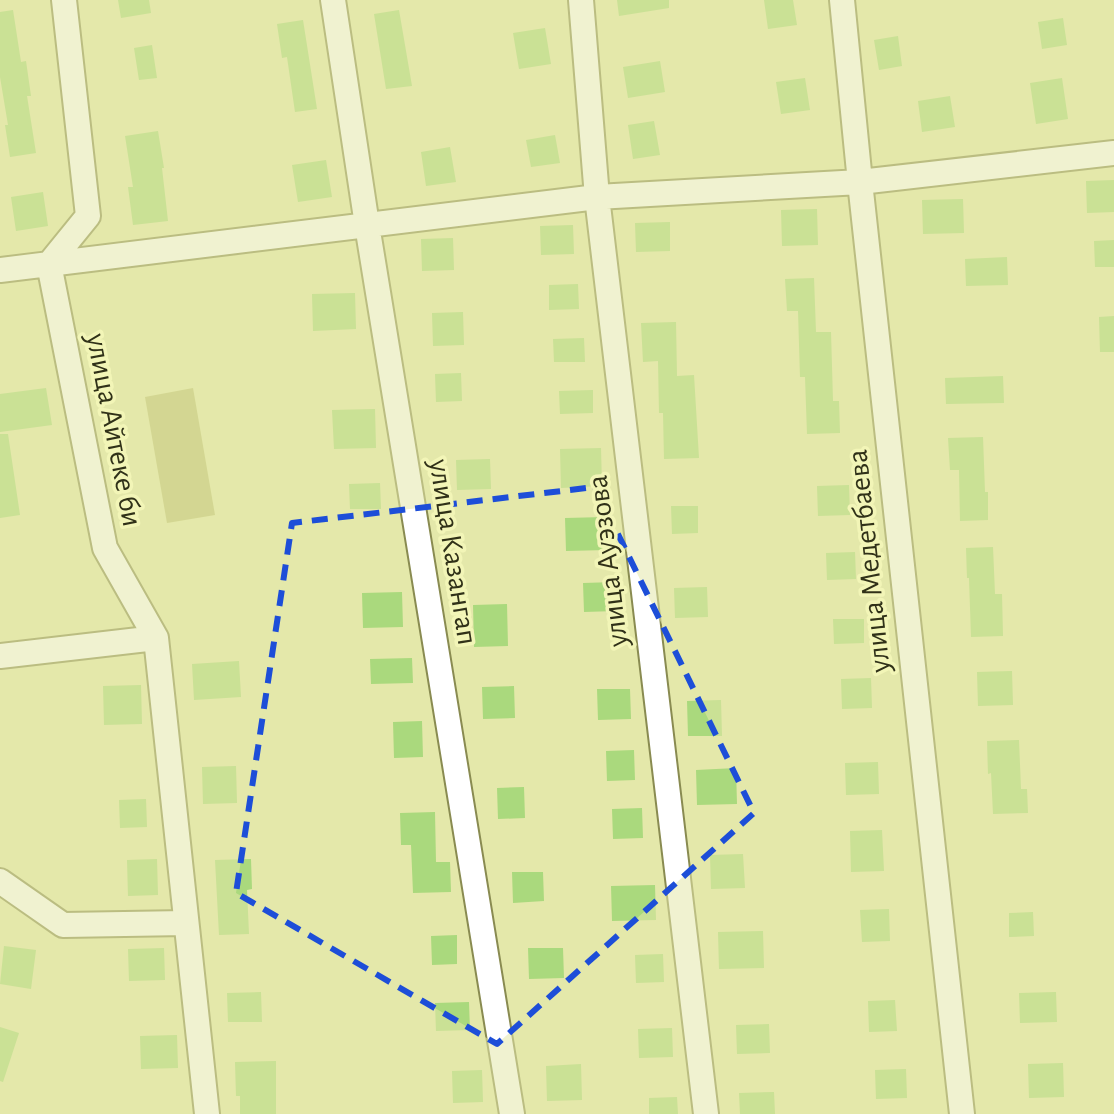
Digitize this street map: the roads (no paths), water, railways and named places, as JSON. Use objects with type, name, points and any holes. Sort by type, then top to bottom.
[{"type":"street","points":[[49,264],[88,216],[64,0]]},
{"type":"street","name":"улица Казангап","points":[[333,0],[512,1114]]},
{"type":"street","name":"улица Ауэзова","points":[[581,0],[597,197],[706,1114]]},
{"type":"street","name":"улица Медетбаева","points":[[842,0],[962,1114]]},
{"type":"street","points":[[0,270],[597,197],[860,182],[1114,153]]},
{"type":"street","name":"улица Айтеке би","points":[[49,264],[105,548],[156,638],[207,1114]]},
{"type":"street","points":[[0,656],[156,638]]},
{"type":"street","points":[[1,885],[63,925],[186,923]]}]
